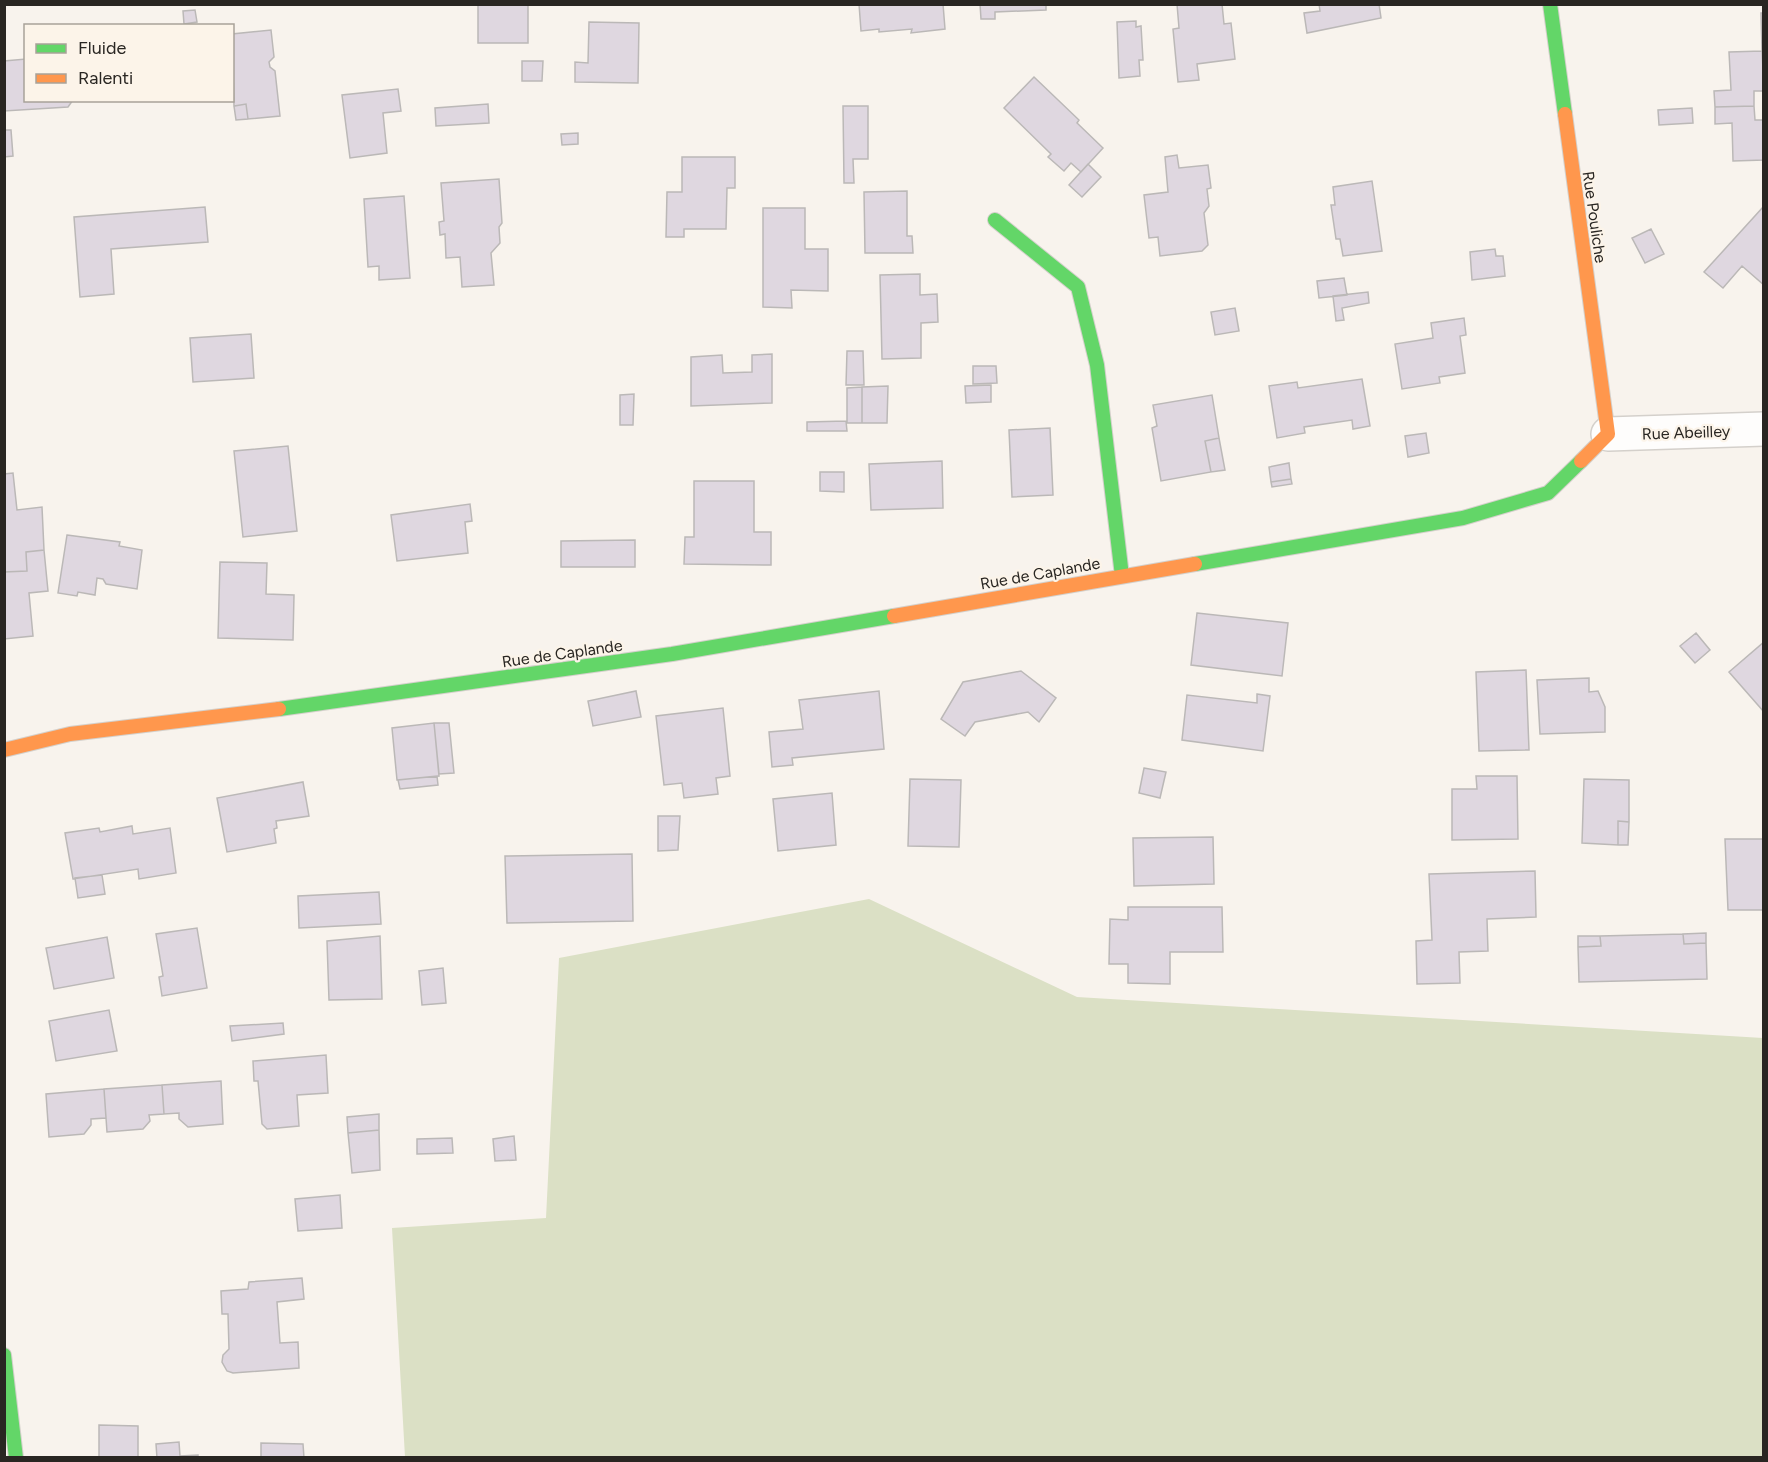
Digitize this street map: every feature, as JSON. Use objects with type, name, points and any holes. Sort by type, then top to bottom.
[{"type":"street","name":"Rue Pouliche","points":[[1550,4],[1608,434]]},
{"type":"street","name":"Rue de Caplande","points":[[995,220],[1078,287],[1097,365],[1122,576]]},
{"type":"street","name":"Rue Abeilley","points":[[1608,434],[1764,429]]},
{"type":"street","name":"Rue de Caplande","points":[[4,750],[70,734],[274,710],[672,654],[1474,515],[1548,493],[1608,434]]},
{"type":"street","points":[[4,1355],[16,1458]]},
{"type":"green space","points":[[869,899],[1077,997],[1763,1038],[1763,1457],[405,1457],[392,1228],[546,1218],[559,958]]},
{"type":"building","points":[[478,4],[528,4],[528,43],[478,43]]},
{"type":"building","points":[[859,4],[943,4],[945,29],[911,33],[912,29],[861,31]]},
{"type":"building","points":[[980,4],[1046,4],[1046,10],[995,12],[995,19],[981,19]]},
{"type":"building","points":[[1177,4],[1222,4],[1224,24],[1231,23],[1235,59],[1197,64],[1199,80],[1178,82],[1173,29],[1179,28]]},
{"type":"building","points":[[1319,4],[1379,4],[1381,18],[1307,33],[1304,13],[1320,11]]},
{"type":"building","points":[[195,10],[197,22],[184,24],[183,11]]},
{"type":"building","points":[[1761,13],[1764,13],[1764,67],[1762,51]]},
{"type":"building","points":[[1136,21],[1136,27],[1141,26],[1143,60],[1139,60],[1140,76],[1119,78],[1117,22]]},
{"type":"building","points":[[589,22],[639,23],[638,83],[575,82],[575,62],[588,63]]},
{"type":"building","points":[[271,30],[274,57],[269,62],[270,67],[275,71],[280,116],[248,119],[246,104],[234,106],[234,34]]},
{"type":"building","points":[[1762,51],[1764,91],[1754,91],[1754,106],[1715,107],[1714,91],[1731,90],[1729,52]]},
{"type":"building","points":[[24,59],[24,102],[72,102],[68,107],[4,111],[4,61]]},
{"type":"building","points":[[522,61],[543,61],[542,81],[522,81]]},
{"type":"building","points":[[1034,77],[1079,120],[1077,123],[1103,148],[1081,172],[1071,163],[1064,171],[1048,157],[1051,154],[1004,108]]},
{"type":"building","points":[[398,89],[401,111],[383,113],[387,153],[350,158],[342,95]]},
{"type":"building","points":[[246,104],[248,119],[236,120],[234,106]]},
{"type":"building","points":[[488,104],[489,123],[436,126],[435,108]]},
{"type":"building","points":[[843,106],[868,106],[868,159],[853,159],[854,183],[844,183]]},
{"type":"building","points":[[1754,106],[1755,120],[1764,120],[1764,160],[1733,161],[1732,123],[1715,124],[1715,107]]},
{"type":"building","points":[[1692,108],[1693,123],[1659,125],[1658,110]]},
{"type":"building","points":[[4,130],[11,130],[13,156],[4,157]]},
{"type":"building","points":[[578,133],[578,144],[562,145],[561,134]]},
{"type":"building","points":[[1177,155],[1179,168],[1208,165],[1211,188],[1207,189],[1209,206],[1204,213],[1208,245],[1202,251],[1160,256],[1158,237],[1149,238],[1144,195],[1168,192],[1165,157]]},
{"type":"building","points":[[682,157],[735,157],[735,188],[727,188],[726,229],[684,229],[684,237],[666,237],[667,192],[682,192]]},
{"type":"building","points":[[1088,164],[1101,177],[1082,197],[1069,185]]},
{"type":"building","points":[[499,179],[502,223],[499,227],[500,243],[491,253],[494,285],[462,287],[460,257],[446,258],[445,234],[440,235],[439,222],[444,221],[441,183]]},
{"type":"building","points":[[1372,181],[1382,251],[1343,256],[1340,239],[1336,239],[1331,205],[1335,205],[1333,187]]},
{"type":"building","points":[[907,191],[907,236],[912,236],[913,253],[865,253],[864,192]]},
{"type":"building","points":[[404,196],[410,278],[379,280],[379,266],[368,267],[364,199]]},
{"type":"building","points":[[1764,206],[1764,285],[1742,266],[1723,288],[1704,272]]},
{"type":"building","points":[[205,207],[208,242],[111,249],[114,294],[80,297],[74,217]]},
{"type":"building","points":[[763,208],[805,208],[805,249],[828,249],[828,291],[791,290],[792,308],[763,307]]},
{"type":"building","points":[[1651,229],[1664,254],[1645,263],[1632,238]]},
{"type":"building","points":[[1495,249],[1496,256],[1503,256],[1505,276],[1472,280],[1470,252]]},
{"type":"building","points":[[920,274],[920,295],[937,294],[938,322],[921,323],[921,358],[882,359],[880,275]]},
{"type":"building","points":[[1344,278],[1347,295],[1319,298],[1317,281]]},
{"type":"building","points":[[1368,292],[1369,303],[1342,308],[1344,320],[1336,321],[1333,296]]},
{"type":"building","points":[[1235,308],[1239,331],[1215,335],[1211,312]]},
{"type":"building","points":[[1464,318],[1466,335],[1460,336],[1465,373],[1439,377],[1440,383],[1402,389],[1395,344],[1433,338],[1431,323]]},
{"type":"building","points":[[251,334],[254,378],[193,382],[190,338]]},
{"type":"building","points":[[847,351],[863,351],[864,385],[846,385]]},
{"type":"building","points":[[772,354],[772,403],[691,406],[691,357],[722,355],[723,373],[752,372],[752,355]]},
{"type":"building","points":[[973,366],[996,366],[997,383],[973,384]]},
{"type":"building","points":[[1362,379],[1370,426],[1353,429],[1352,420],[1304,427],[1305,433],[1277,438],[1269,386],[1297,382],[1298,388]]},
{"type":"building","points":[[991,385],[991,402],[966,403],[965,386]]},
{"type":"building","points":[[888,386],[887,423],[862,423],[862,387]]},
{"type":"building","points":[[862,387],[862,423],[847,423],[847,388]]},
{"type":"building","points":[[634,394],[633,425],[620,425],[620,395]]},
{"type":"building","points":[[1212,395],[1219,438],[1205,441],[1211,472],[1161,481],[1152,428],[1157,426],[1153,405]]},
{"type":"building","points":[[846,421],[847,431],[807,431],[807,422]]},
{"type":"building","points":[[1050,428],[1053,495],[1012,497],[1009,430]]},
{"type":"building","points":[[1426,433],[1429,453],[1408,457],[1405,436]]},
{"type":"building","points":[[1219,438],[1225,470],[1211,472],[1205,441]]},
{"type":"building","points":[[288,446],[297,531],[243,537],[234,451]]},
{"type":"building","points":[[942,461],[943,508],[871,510],[869,464]]},
{"type":"building","points":[[1289,463],[1291,479],[1271,482],[1269,467]]},
{"type":"building","points":[[820,472],[844,472],[844,492],[820,491]]},
{"type":"building","points":[[13,473],[17,510],[42,507],[44,550],[26,552],[27,571],[4,572],[4,474]]},
{"type":"building","points":[[1291,479],[1292,484],[1272,487],[1271,482]]},
{"type":"building","points":[[694,481],[754,481],[754,532],[771,532],[771,565],[684,564],[685,537],[694,537]]},
{"type":"building","points":[[470,504],[472,521],[465,522],[468,553],[397,561],[391,515]]},
{"type":"building","points":[[67,535],[120,542],[119,546],[142,550],[137,589],[106,584],[103,579],[97,578],[95,595],[78,592],[77,596],[58,593]]},
{"type":"building","points":[[635,540],[635,567],[561,567],[561,541]]},
{"type":"building","points":[[44,550],[48,591],[29,593],[33,636],[4,639],[4,572],[27,571],[26,552]]},
{"type":"building","points":[[220,562],[267,563],[266,594],[294,595],[293,640],[218,638]]},
{"type":"building","points":[[1197,613],[1288,623],[1282,676],[1191,665]]},
{"type":"building","points":[[1696,633],[1710,650],[1695,663],[1680,646]]},
{"type":"building","points":[[1764,642],[1764,712],[1729,672]]},
{"type":"building","points":[[1526,670],[1529,750],[1479,751],[1476,672]]},
{"type":"building","points":[[1021,671],[1056,698],[1039,722],[1028,712],[975,722],[965,736],[941,719],[963,682]]},
{"type":"building","points":[[1589,678],[1589,692],[1598,691],[1605,707],[1605,732],[1540,734],[1537,680]]},
{"type":"building","points":[[636,691],[641,717],[593,726],[588,701]]},
{"type":"building","points":[[879,691],[884,749],[792,758],[793,765],[772,767],[769,732],[803,729],[799,700]]},
{"type":"building","points":[[1257,694],[1270,696],[1263,751],[1182,740],[1187,695],[1257,703]]},
{"type":"building","points":[[723,708],[730,776],[716,778],[718,794],[684,798],[682,783],[664,785],[656,716]]},
{"type":"building","points":[[434,723],[449,723],[454,773],[439,774]]},
{"type":"building","points":[[434,723],[439,776],[397,780],[392,728]]},
{"type":"building","points":[[1144,768],[1166,772],[1160,798],[1139,793]]},
{"type":"building","points":[[437,776],[438,785],[400,789],[398,780]]},
{"type":"building","points":[[1476,776],[1517,776],[1518,839],[1452,840],[1452,789],[1477,789]]},
{"type":"building","points":[[910,779],[961,780],[959,847],[908,846]]},
{"type":"building","points":[[1584,779],[1629,780],[1629,822],[1618,821],[1618,845],[1582,843]]},
{"type":"building","points":[[303,782],[309,816],[276,821],[277,828],[274,829],[276,843],[227,852],[217,798]]},
{"type":"building","points":[[832,793],[836,845],[778,851],[773,799]]},
{"type":"building","points":[[658,816],[680,816],[678,850],[658,851]]},
{"type":"building","points":[[1618,821],[1629,822],[1628,845],[1618,845]]},
{"type":"building","points":[[132,826],[133,834],[170,828],[176,873],[139,879],[138,869],[73,879],[65,833],[99,828],[100,832]]},
{"type":"building","points":[[1213,837],[1214,884],[1134,886],[1133,838]]},
{"type":"building","points":[[1725,839],[1764,839],[1764,910],[1728,910]]},
{"type":"building","points":[[632,854],[633,921],[507,923],[505,856]]},
{"type":"building","points":[[1535,871],[1536,917],[1487,919],[1488,951],[1459,952],[1460,983],[1417,984],[1416,941],[1432,940],[1429,874]]},
{"type":"building","points":[[102,875],[105,894],[78,898],[75,878]]},
{"type":"building","points":[[379,892],[381,924],[299,928],[298,896]]},
{"type":"building","points":[[1128,907],[1222,907],[1223,952],[1170,952],[1170,984],[1128,983],[1128,964],[1109,964],[1110,919],[1128,920]]},
{"type":"building","points":[[197,928],[207,988],[162,996],[159,977],[163,976],[156,934]]},
{"type":"building","points":[[1706,933],[1706,943],[1684,944],[1683,934]]},
{"type":"building","points":[[1683,934],[1684,944],[1706,943],[1707,979],[1579,982],[1578,947],[1601,946],[1600,936]]},
{"type":"building","points":[[380,936],[382,999],[329,1000],[327,941]]},
{"type":"building","points":[[1578,936],[1600,936],[1601,946],[1578,947]]},
{"type":"building","points":[[107,937],[114,978],[54,989],[46,948]]},
{"type":"building","points":[[443,968],[446,1003],[422,1005],[419,971]]},
{"type":"building","points":[[109,1010],[117,1051],[56,1061],[49,1021]]},
{"type":"building","points":[[283,1023],[284,1034],[232,1041],[230,1026]]},
{"type":"building","points":[[326,1055],[328,1093],[297,1095],[299,1126],[267,1129],[262,1124],[258,1081],[254,1081],[253,1061]]},
{"type":"building","points":[[221,1081],[223,1124],[188,1127],[179,1119],[179,1113],[164,1114],[162,1085]]},
{"type":"building","points":[[162,1085],[164,1114],[149,1115],[150,1121],[143,1129],[107,1132],[104,1089]]},
{"type":"building","points":[[104,1089],[106,1118],[91,1119],[91,1125],[84,1134],[49,1137],[46,1094]]},
{"type":"building","points":[[379,1114],[379,1130],[348,1133],[347,1117]]},
{"type":"building","points":[[379,1130],[380,1170],[352,1173],[348,1133]]},
{"type":"building","points":[[514,1136],[516,1160],[495,1161],[493,1139]]},
{"type":"building","points":[[452,1138],[453,1153],[417,1154],[417,1139]]},
{"type":"building","points":[[340,1195],[342,1228],[298,1231],[295,1199]]},
{"type":"building","points":[[302,1278],[304,1299],[277,1302],[280,1343],[298,1342],[299,1368],[233,1373],[227,1371],[222,1362],[223,1355],[229,1349],[228,1314],[222,1314],[221,1291],[248,1289],[249,1282]]},
{"type":"building","points":[[99,1425],[138,1426],[138,1458],[99,1458]]},
{"type":"building","points":[[179,1442],[180,1456],[198,1455],[198,1458],[157,1458],[156,1444]]},
{"type":"building","points":[[261,1443],[303,1444],[304,1458],[261,1458]]},
{"type":"traffic: fast","points":[[1550,4],[1565,114]]},
{"type":"traffic: fast","points":[[995,220],[1078,287],[1097,365],[1122,576]]},
{"type":"traffic: fast","points":[[1195,564],[1463,518],[1548,493],[1581,461]]},
{"type":"traffic: fast","points":[[279,709],[672,654],[894,616]]},
{"type":"traffic: fast","points":[[4,1355],[16,1458]]},
{"type":"traffic: slow","points":[[1565,114],[1608,434],[1581,461]]},
{"type":"traffic: slow","points":[[894,616],[1195,564]]},
{"type":"traffic: slow","points":[[4,750],[70,734],[279,709]]}]
